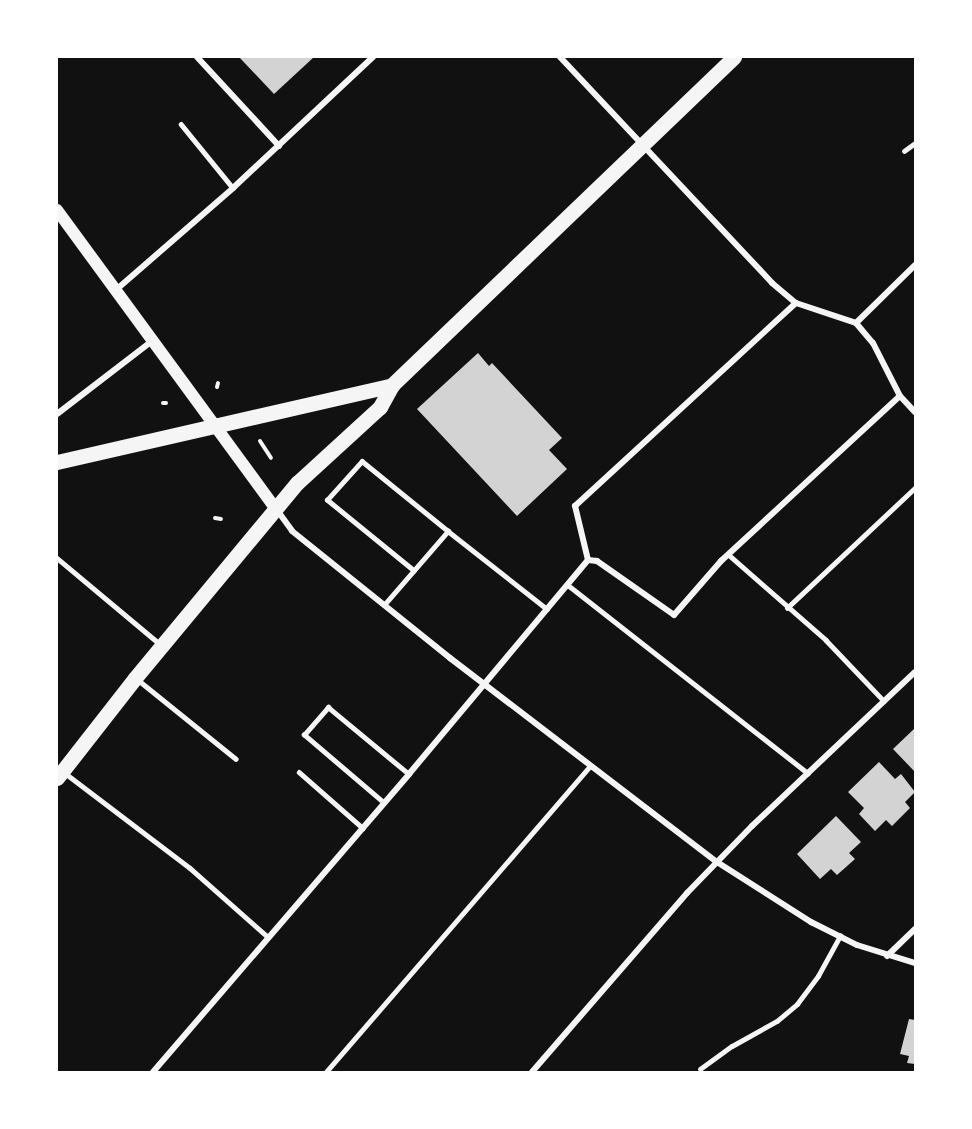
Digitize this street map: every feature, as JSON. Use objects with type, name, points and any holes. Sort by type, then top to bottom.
[{"type":"main road","points":[[60,775],[161,645],[274,507],[380,407],[392,385],[734,57]]},
{"type":"main road","points":[[57,210],[117,289],[274,507]]},
{"type":"main road","points":[[59,458],[215,426],[392,385]]},
{"type":"street","points":[[197,57],[279,146]]},
{"type":"street","points":[[117,289],[233,188],[373,57]]},
{"type":"street","points":[[561,57],[772,283],[795,303],[856,323],[873,343],[900,396],[915,412]]},
{"type":"street","points":[[856,323],[915,265]]},
{"type":"street","points":[[588,560],[575,506],[795,303]]},
{"type":"street","points":[[57,414],[152,340]]},
{"type":"street","points":[[588,560],[597,561],[674,615],[729,555],[900,396]]},
{"type":"street","points":[[274,507],[292,531],[384,605],[717,862],[811,922],[887,956],[915,963]]},
{"type":"street","points":[[153,1072],[409,774],[588,560]]},
{"type":"street","points":[[532,1072],[717,862],[915,672]]},
{"type":"street","points":[[887,956],[915,929]]},
{"type":"lane","points":[[181,124],[233,188]]},
{"type":"lane","points":[[904,151],[915,144]]},
{"type":"lane","points":[[414,571],[327,500],[363,461],[547,609]]},
{"type":"lane","points":[[787,608],[915,488]]},
{"type":"lane","points":[[384,605],[448,531]]},
{"type":"lane","points":[[729,555],[826,640],[884,701]]},
{"type":"lane","points":[[57,558],[161,645]]},
{"type":"lane","points":[[568,585],[808,773]]},
{"type":"lane","points":[[135,678],[236,759]]},
{"type":"lane","points":[[384,803],[304,735],[328,707],[409,774]]},
{"type":"lane","points":[[326,1072],[590,766]]},
{"type":"lane","points":[[299,772],[363,828]]},
{"type":"lane","points":[[60,775],[190,868],[268,937]]},
{"type":"lane","points":[[700,1069],[732,1046],[777,1021],[797,1004],[818,976],[840,936]]},
{"type":"path","points":[[260,441],[271,458]]},
{"type":"path","points":[[215,518],[221,519]]},
{"type":"building","points":[[239,57],[314,57],[274,94]]},
{"type":"building","points":[[478,353],[489,366],[492,363],[562,438],[549,450],[567,469],[517,516],[417,409]]},
{"type":"building","points":[[915,728],[915,772],[893,749]]},
{"type":"building","points":[[879,762],[895,779],[901,774],[915,792],[905,802],[910,808],[892,826],[886,820],[875,831],[859,814],[864,808],[848,792]]},
{"type":"building","points":[[836,816],[861,842],[849,853],[855,859],[837,875],[831,869],[820,879],[797,854]]},
{"type":"building","points":[[909,1019],[915,1020],[915,1064],[907,1063],[909,1056],[900,1054]]}]
